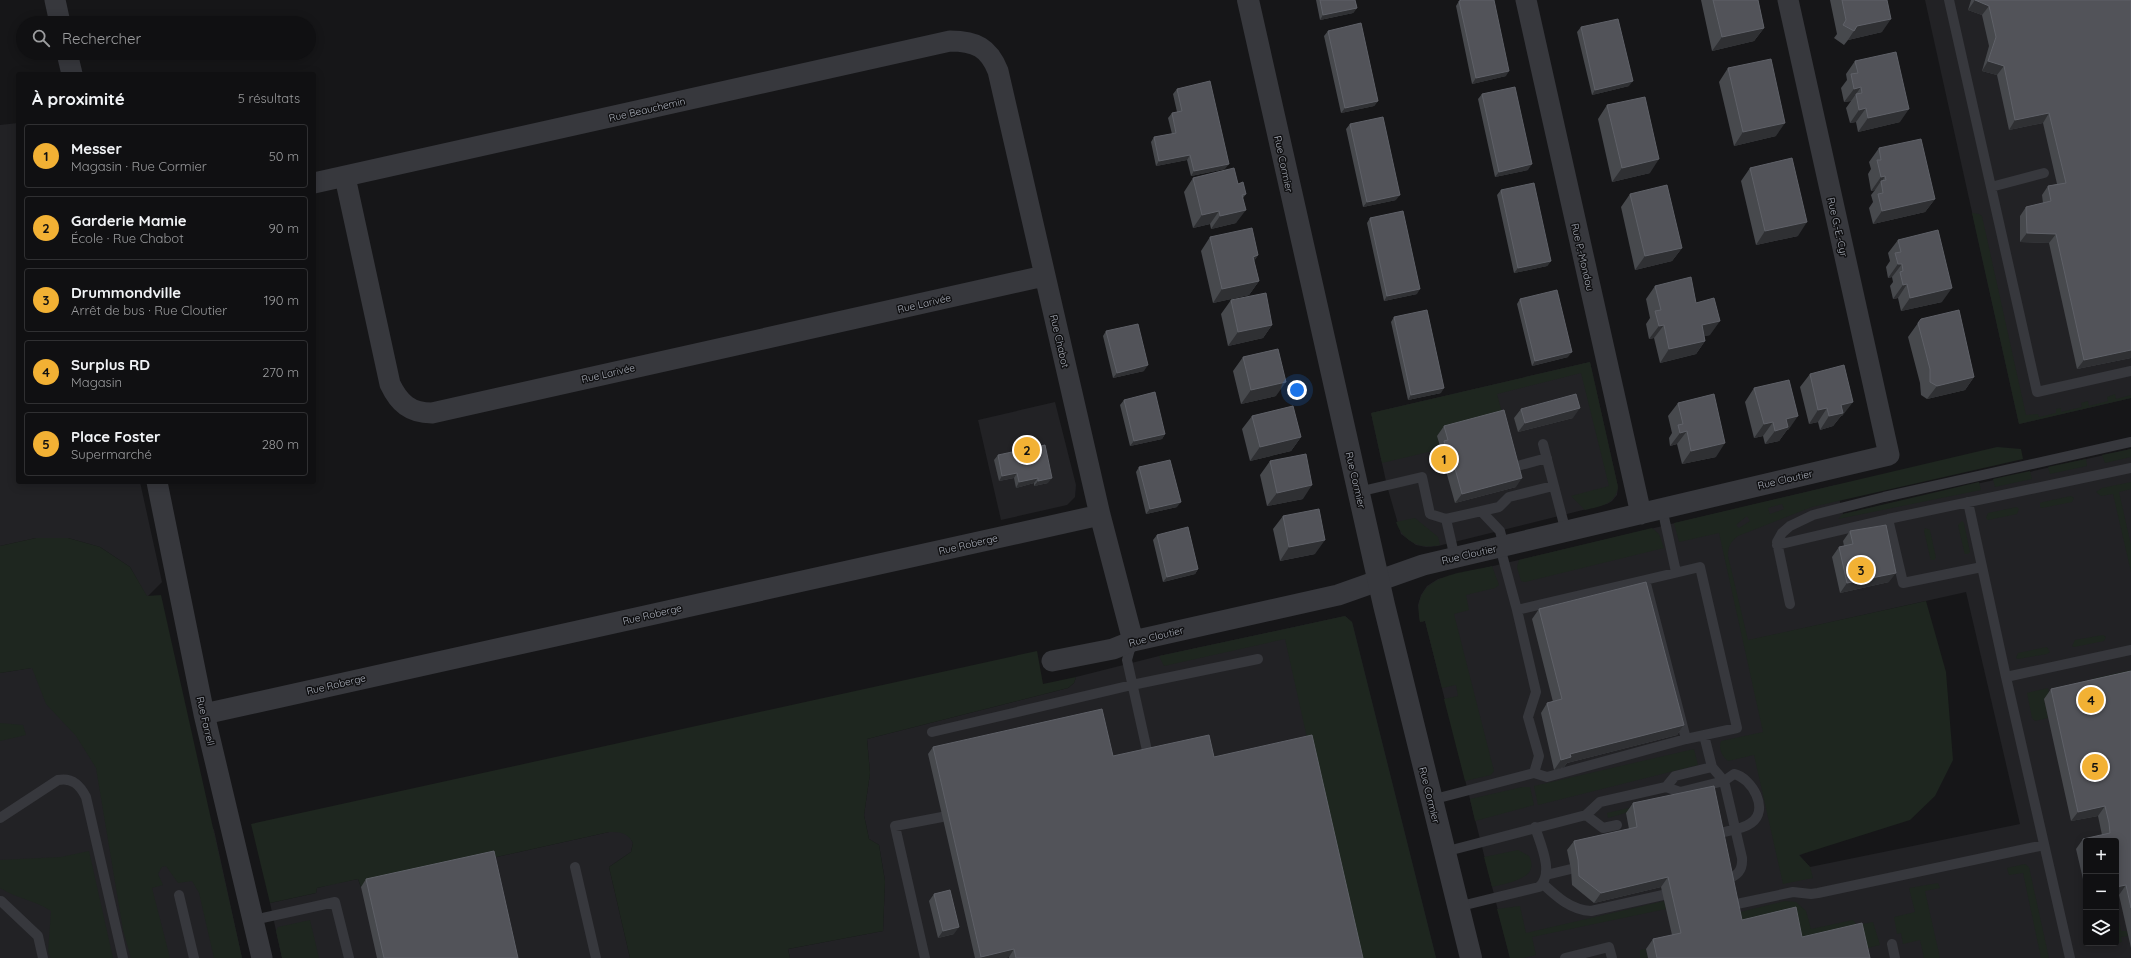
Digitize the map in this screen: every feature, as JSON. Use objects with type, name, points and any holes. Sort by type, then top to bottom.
[{"type":"street","points":[[55,0],[58,16]]},
{"type":"street","name":"Rue Cormier","points":[[1248,0],[1358,492],[1431,800],[1471,958]]},
{"type":"street","name":"Rue P.-Mondou","points":[[1526,0],[1641,514]]},
{"type":"street","name":"Rue G.-E.-Cyr","points":[[1788,0],[1889,454]]},
{"type":"street","name":"Rue Beauchemin","points":[[316,183],[950,41],[961,41],[979,46]]},
{"type":"street","name":"Rue Chabot","points":[[979,46],[993,60],[998,72],[1100,515],[1133,641]]},
{"type":"street","points":[[69,60],[72,72]]},
{"type":"street","name":"Rue Larivée","points":[[345,177],[390,384],[403,404],[423,413],[432,413],[1044,276]]},
{"type":"street","name":"Rue Cloutier","points":[[1052,661],[1113,649],[1133,641],[1338,595],[1379,582],[1423,565],[1889,454]]},
{"type":"street","name":"Rue Farrell","points":[[157,484],[204,714],[262,958]]},
{"type":"street","name":"Rue Roberge","points":[[204,714],[1100,515]]},
{"type":"lane","points":[[1949,0],[2036,392],[2131,371]]},
{"type":"lane","points":[[1991,187],[2044,173]]},
{"type":"lane","points":[[1790,604],[1776,545],[1782,533],[1790,526],[1813,515],[1884,497],[2131,442]]},
{"type":"lane","points":[[1543,444],[1566,532]]},
{"type":"lane","points":[[1510,468],[1546,458]]},
{"type":"lane","points":[[1776,545],[1888,519],[2131,468]]},
{"type":"lane","points":[[1358,492],[1422,477],[1430,514],[1446,519],[1499,507],[1509,497],[1553,486]]},
{"type":"lane","points":[[1968,502],[2070,958]]},
{"type":"lane","points":[[1662,508],[1676,572]]},
{"type":"lane","points":[[1481,511],[1500,530],[1502,547],[1536,692],[1528,717],[1539,756],[1534,773]]},
{"type":"lane","points":[[1446,519],[1455,558]]},
{"type":"lane","points":[[1888,519],[1904,583],[1982,567]]},
{"type":"lane","points":[[1431,800],[1534,773],[1547,777],[1686,739],[1736,728],[1700,567],[1517,610]]},
{"type":"lane","points":[[1645,580],[1686,739]]},
{"type":"lane","points":[[1133,641],[1127,660],[1148,755]]},
{"type":"lane","points":[[2006,677],[2131,650]]},
{"type":"lane","points":[[932,732],[1132,685],[1258,659]]},
{"type":"lane","points":[[1704,735],[1712,767],[1724,781],[1742,865],[1738,874],[1725,880]]},
{"type":"lane","points":[[1666,787],[1675,776],[1712,767]]},
{"type":"lane","points":[[1444,852],[1535,827],[1586,815],[1600,802],[1666,787],[1680,792],[1724,781],[1734,774],[1741,775],[1755,791],[1759,812],[1757,818],[1750,824],[1714,834]]},
{"type":"lane","points":[[0,818],[58,780],[65,778],[78,784],[86,797],[123,958]]},
{"type":"lane","points":[[1586,815],[1603,828],[1617,825]]},
{"type":"lane","points":[[925,958],[895,826],[942,817]]},
{"type":"lane","points":[[1535,827],[1544,860],[1544,880],[1565,903],[1584,911],[1591,911],[1663,894]]},
{"type":"lane","points":[[1737,904],[1793,892],[1811,894],[1818,893],[2044,845]]},
{"type":"lane","points":[[575,867],[596,958]]},
{"type":"lane","points":[[1457,907],[1539,887],[1544,880],[1571,869]]},
{"type":"lane","points":[[179,895],[194,958]]},
{"type":"lane","points":[[1,901],[38,936],[43,958]]},
{"type":"lane","points":[[253,920],[335,902],[349,958]]},
{"type":"lane","points":[[1892,944],[1895,958]]},
{"type":"lane","points":[[1565,958],[1609,947],[1612,958]]},
{"type":"shaded area","points":[[1925,0],[2131,0],[2131,398],[2019,424]]},
{"type":"shaded area","points":[[16,123],[16,484],[140,484],[162,582],[147,597],[130,567],[100,547],[68,538],[36,538],[0,546],[0,125]]},
{"type":"shaded area","points":[[1972,213],[1982,216],[2026,415],[2038,414],[2039,417],[2056,413],[2056,409],[2061,408],[2061,412],[2082,407],[2081,403],[2088,401],[2089,406],[2108,401],[2107,397],[2115,394],[2116,399],[2131,395],[2131,398],[2019,424]]},
{"type":"shaded area","points":[[1590,362],[1618,487],[1617,495],[1612,501],[1607,504],[1438,546],[1426,547],[1416,545],[1401,534],[1387,486],[1371,413]]},
{"type":"shaded area","points":[[1590,362],[1618,487],[1614,498],[1606,504],[1585,510],[1571,496],[1609,486],[1581,373],[1497,394],[1512,449],[1441,449],[1382,463],[1371,413]]},
{"type":"shaded area","points":[[1055,402],[1076,485],[1075,497],[1067,505],[1001,520],[978,420]]},
{"type":"shaded area","points":[[1997,447],[2021,449],[2023,459],[1812,507],[1738,536],[1730,545],[1728,556],[1748,640],[1926,601],[1946,672],[1953,760],[1935,796],[1910,820],[1799,855],[1810,867],[1813,878],[1783,884],[1754,755],[1728,761],[1721,752],[1721,741],[1763,732],[1719,533],[1679,542],[1674,523]],"holes":[[[1782,504],[1784,509],[1770,514],[1768,508]],[[1747,516],[1750,521],[1739,528],[1736,525]]]},
{"type":"shaded area","points":[[2131,449],[2131,958],[1510,958],[1425,621],[1420,622],[1418,605],[1421,595],[1427,586],[1438,579],[1836,485],[1843,514]],"holes":[[[1966,592],[2020,824],[1810,867],[1799,855],[1803,854],[1755,639]]]},
{"type":"shaded area","points":[[2131,449],[2131,457],[2105,463],[2102,455]]},
{"type":"shaded area","points":[[2086,459],[2087,466],[2050,474],[2048,467]]},
{"type":"shaded area","points":[[2030,471],[2032,479],[1995,487],[1993,479]]},
{"type":"shaded area","points":[[1979,482],[1981,490],[1838,519],[1843,514]]},
{"type":"shaded area","points":[[2131,482],[2131,489],[2119,492],[2131,545],[2131,572],[2113,494],[2101,496],[2096,492],[2102,488]]},
{"type":"shaded area","points":[[2071,496],[2074,498],[2072,502],[2042,508],[2040,507],[2040,503]]},
{"type":"shaded area","points":[[2017,507],[2019,509],[2017,514],[1988,520],[1986,518],[1988,513]]},
{"type":"shaded area","points":[[1415,518],[1438,537],[1440,545],[1420,545],[1414,543],[1403,535],[1396,522]]},
{"type":"shaded area","points":[[1962,521],[1964,523],[1970,552],[1968,554],[1965,554],[1958,525]]},
{"type":"shaded area","points":[[1652,528],[1659,534],[1664,548],[1525,582],[1521,581],[1517,567],[1519,560]]},
{"type":"shaded area","points":[[1925,528],[1930,530],[1936,558],[1934,560],[1931,560],[1930,557],[1924,531]]},
{"type":"shaded area","points":[[36,538],[68,538],[100,547],[130,567],[147,596],[161,595],[242,958],[214,958],[199,893],[192,881],[178,883],[166,866],[162,867],[158,874],[163,885],[152,888],[170,958],[131,958],[123,930],[96,768],[76,736],[46,704],[32,668],[0,673],[0,546]]},
{"type":"shaded area","points":[[1492,566],[1499,585],[1495,588],[1466,595],[1469,610],[1454,614],[1494,771],[1491,775],[1465,781],[1444,699],[1458,696],[1456,685],[1442,688],[1425,621],[1420,622],[1419,606],[1422,594],[1430,585],[1440,579],[1465,571]]},
{"type":"shaded area","points":[[1345,616],[1352,622],[1436,958],[790,958],[788,949],[883,931],[885,881],[879,845],[869,839],[864,815],[870,773],[867,739],[1068,688],[1074,683],[1076,677],[1159,656]]},
{"type":"shaded area","points":[[1345,616],[1352,622],[1436,958],[1356,958],[1285,639],[1164,666],[1159,656]]},
{"type":"shaded area","points":[[2103,635],[2106,637],[2104,641],[2074,647],[2072,646],[2075,640]]},
{"type":"shaded area","points":[[2047,647],[2050,652],[2047,654],[2018,659],[2016,658],[2018,653]]},
{"type":"shaded area","points":[[1037,651],[1043,684],[1076,677],[1074,683],[1068,688],[867,739],[870,773],[864,815],[869,839],[879,845],[885,881],[883,931],[788,949],[790,958],[630,958],[609,867],[631,852],[633,843],[626,835],[617,832],[609,832],[361,887],[358,879],[317,888],[316,893],[270,903],[251,824]]},
{"type":"shaded area","points":[[99,657],[214,830],[242,958],[0,958],[0,673]]},
{"type":"shaded area","points":[[2131,670],[2131,680],[2094,688],[2092,679]]},
{"type":"shaded area","points":[[2048,688],[2050,697],[2044,699],[2048,718],[2035,721],[2032,718],[2027,693]]},
{"type":"shaded area","points":[[0,723],[23,725],[26,735],[0,741]]},
{"type":"shaded area","points":[[1694,749],[1698,765],[1538,805],[1534,786]]},
{"type":"shaded area","points":[[1522,787],[1530,787],[1534,805],[1475,821],[1470,799]]},
{"type":"shaded area","points":[[1697,792],[1608,818],[1607,813]]},
{"type":"shaded area","points":[[609,832],[623,832],[630,837],[633,843],[631,852],[609,867],[630,958],[282,958],[270,903],[316,893],[317,888],[332,884],[358,879],[361,887]]},
{"type":"shaded area","points":[[1518,850],[1529,856],[1531,864],[1527,875],[1521,879],[1492,887],[1484,857]]},
{"type":"shaded area","points":[[89,851],[113,958],[51,958],[48,952],[51,911],[0,888],[0,860],[61,857]]},
{"type":"shaded area","points":[[2025,864],[2029,867],[2049,958],[2041,958],[2023,873],[2009,875],[2007,868]]},
{"type":"shaded area","points":[[1938,883],[1940,888],[1925,891],[1940,958],[1924,958],[1920,940],[1903,944],[1901,933],[1897,934],[1894,917],[1915,912],[1909,888]]},
{"type":"shaded area","points":[[1664,901],[1666,909],[1532,937],[1536,955],[1524,958],[1510,958],[1497,909],[1520,906],[1526,933]]},
{"type":"shaded area","points":[[1785,901],[1796,902],[1806,911],[1811,929],[1853,920],[1857,925],[1873,922],[1880,945],[1859,950],[1795,946],[1736,930],[1732,914]]},
{"type":"shaded area","points":[[310,920],[319,958],[282,958],[276,931],[278,927]]},
{"type":"shaded area","points":[[2119,920],[2121,931],[2127,931],[2128,936],[2121,937],[2122,942],[2119,942]]},
{"type":"shaded area","points":[[1646,949],[1648,958],[1640,958],[1640,950]]},
{"type":"building","points":[[1320,0],[1355,0],[1357,8],[1323,15]]},
{"type":"building","points":[[1494,0],[1509,71],[1476,78],[1459,1]]},
{"type":"building","points":[[1713,0],[1758,0],[1764,28],[1722,37]]},
{"type":"building","points":[[1842,0],[1887,0],[1891,19],[1857,26],[1854,31],[1843,25],[1846,20]]},
{"type":"building","points":[[1975,0],[2131,0],[2131,350],[2084,360],[2056,234],[2027,233],[2026,207],[2051,201],[2048,186],[2066,183],[2049,113],[2015,120],[2004,66],[1988,61],[1996,37],[1989,6]]},
{"type":"building","points":[[1618,19],[1633,81],[1595,90],[1581,27]]},
{"type":"building","points":[[1361,23],[1378,101],[1345,108],[1328,31]]},
{"type":"building","points":[[1896,52],[1909,109],[1868,118],[1866,108],[1859,110],[1856,94],[1862,93],[1861,87],[1854,89],[1851,74],[1858,73],[1855,61]]},
{"type":"building","points":[[1771,59],[1785,123],[1743,132],[1728,68]]},
{"type":"building","points":[[1210,81],[1229,164],[1194,171],[1190,155],[1159,161],[1154,137],[1176,133],[1172,113],[1182,111],[1177,89]]},
{"type":"building","points":[[1515,87],[1532,164],[1499,172],[1482,94]]},
{"type":"building","points":[[1645,97],[1659,159],[1622,168],[1607,105]]},
{"type":"building","points":[[1383,117],[1400,195],[1367,202],[1350,124]]},
{"type":"building","points":[[1921,139],[1935,199],[1882,211],[1878,194],[1883,193],[1881,181],[1886,180],[1885,176],[1881,177],[1877,160],[1881,160],[1879,148]]},
{"type":"building","points":[[1792,158],[1807,222],[1765,231],[1750,168]]},
{"type":"building","points":[[1234,168],[1238,184],[1243,182],[1246,194],[1242,195],[1246,210],[1220,216],[1219,211],[1202,215],[1193,178]]},
{"type":"building","points":[[1534,183],[1551,261],[1518,268],[1501,190]]},
{"type":"building","points":[[1667,185],[1682,248],[1645,256],[1630,194]]},
{"type":"building","points":[[1403,211],[1420,289],[1387,296],[1370,218]]},
{"type":"building","points":[[1252,228],[1258,255],[1253,257],[1259,281],[1222,289],[1210,237]]},
{"type":"building","points":[[1938,230],[1952,288],[1910,298],[1907,284],[1903,285],[1900,272],[1903,271],[1902,264],[1898,264],[1895,253],[1901,252],[1898,240]]},
{"type":"building","points":[[1691,277],[1696,303],[1714,298],[1720,321],[1702,325],[1705,341],[1669,349],[1664,325],[1659,326],[1655,311],[1661,310],[1655,286]]},
{"type":"building","points":[[1557,290],[1572,352],[1535,361],[1520,299]]},
{"type":"building","points":[[1266,293],[1272,325],[1238,332],[1231,300]]},
{"type":"building","points":[[1427,310],[1444,388],[1411,395],[1394,317]]},
{"type":"building","points":[[1959,310],[1974,377],[1937,386],[1930,382],[1930,369],[1918,323],[1921,319]]},
{"type":"building","points":[[1138,324],[1148,365],[1117,373],[1106,331]]},
{"type":"building","points":[[1278,349],[1286,382],[1251,390],[1243,357]]},
{"type":"building","points":[[1844,365],[1853,402],[1841,405],[1843,413],[1829,416],[1827,408],[1818,410],[1810,374]]},
{"type":"building","points":[[1789,380],[1798,416],[1786,419],[1788,427],[1775,431],[1773,422],[1764,424],[1754,388]]},
{"type":"building","points":[[1155,392],[1165,434],[1134,441],[1124,400]]},
{"type":"building","points":[[1576,394],[1580,408],[1525,423],[1521,409]]},
{"type":"building","points":[[1714,394],[1725,443],[1691,451],[1687,431],[1680,433],[1678,425],[1683,424],[1678,403]]},
{"type":"building","points":[[1293,406],[1301,437],[1260,447],[1252,416]]},
{"type":"building","points":[[1504,410],[1522,478],[1462,494],[1451,454],[1448,455],[1444,441],[1448,440],[1444,426]]},
{"type":"building","points":[[1045,445],[1052,478],[1038,481],[1038,478],[1019,482],[1017,473],[1002,476],[998,455]]},
{"type":"building","points":[[1306,454],[1312,485],[1277,493],[1270,461]]},
{"type":"building","points":[[1170,460],[1181,502],[1150,509],[1139,467]]},
{"type":"building","points":[[1319,509],[1325,540],[1289,547],[1283,516]]},
{"type":"building","points":[[1886,525],[1896,573],[1847,583],[1839,547],[1853,544],[1850,531]]},
{"type":"building","points":[[1188,527],[1198,569],[1167,577],[1157,535]]},
{"type":"building","points":[[1646,582],[1684,725],[1570,754],[1571,757],[1561,760],[1547,703],[1562,699],[1539,609]]},
{"type":"building","points":[[2131,671],[2131,908],[2126,885],[2119,886],[2119,838],[2088,838],[2110,833],[2105,806],[2078,812],[2051,689]]},
{"type":"building","points":[[1102,709],[1113,756],[1209,735],[1214,757],[1312,735],[1363,958],[1016,958],[1014,949],[981,957],[933,747]]},
{"type":"building","points":[[1714,786],[1742,920],[1796,907],[1802,937],[1862,923],[1870,958],[1657,958],[1653,939],[1681,933],[1668,877],[1601,893],[1579,876],[1578,860],[1574,841],[1637,827],[1633,803]]},
{"type":"building","points":[[494,851],[518,958],[384,958],[366,879]]},
{"type":"building","points":[[950,890],[959,927],[943,931],[934,894]]},
{"type":"place","name":"Garderie Mamie","points":[[1027,450]]},
{"type":"place","name":"Messer","points":[[1444,459]]},
{"type":"place","name":"Drummondville","points":[[1861,570]]},
{"type":"place","name":"Surplus RD","points":[[2091,700]]},
{"type":"place","name":"Place Foster","points":[[2095,767]]}]
